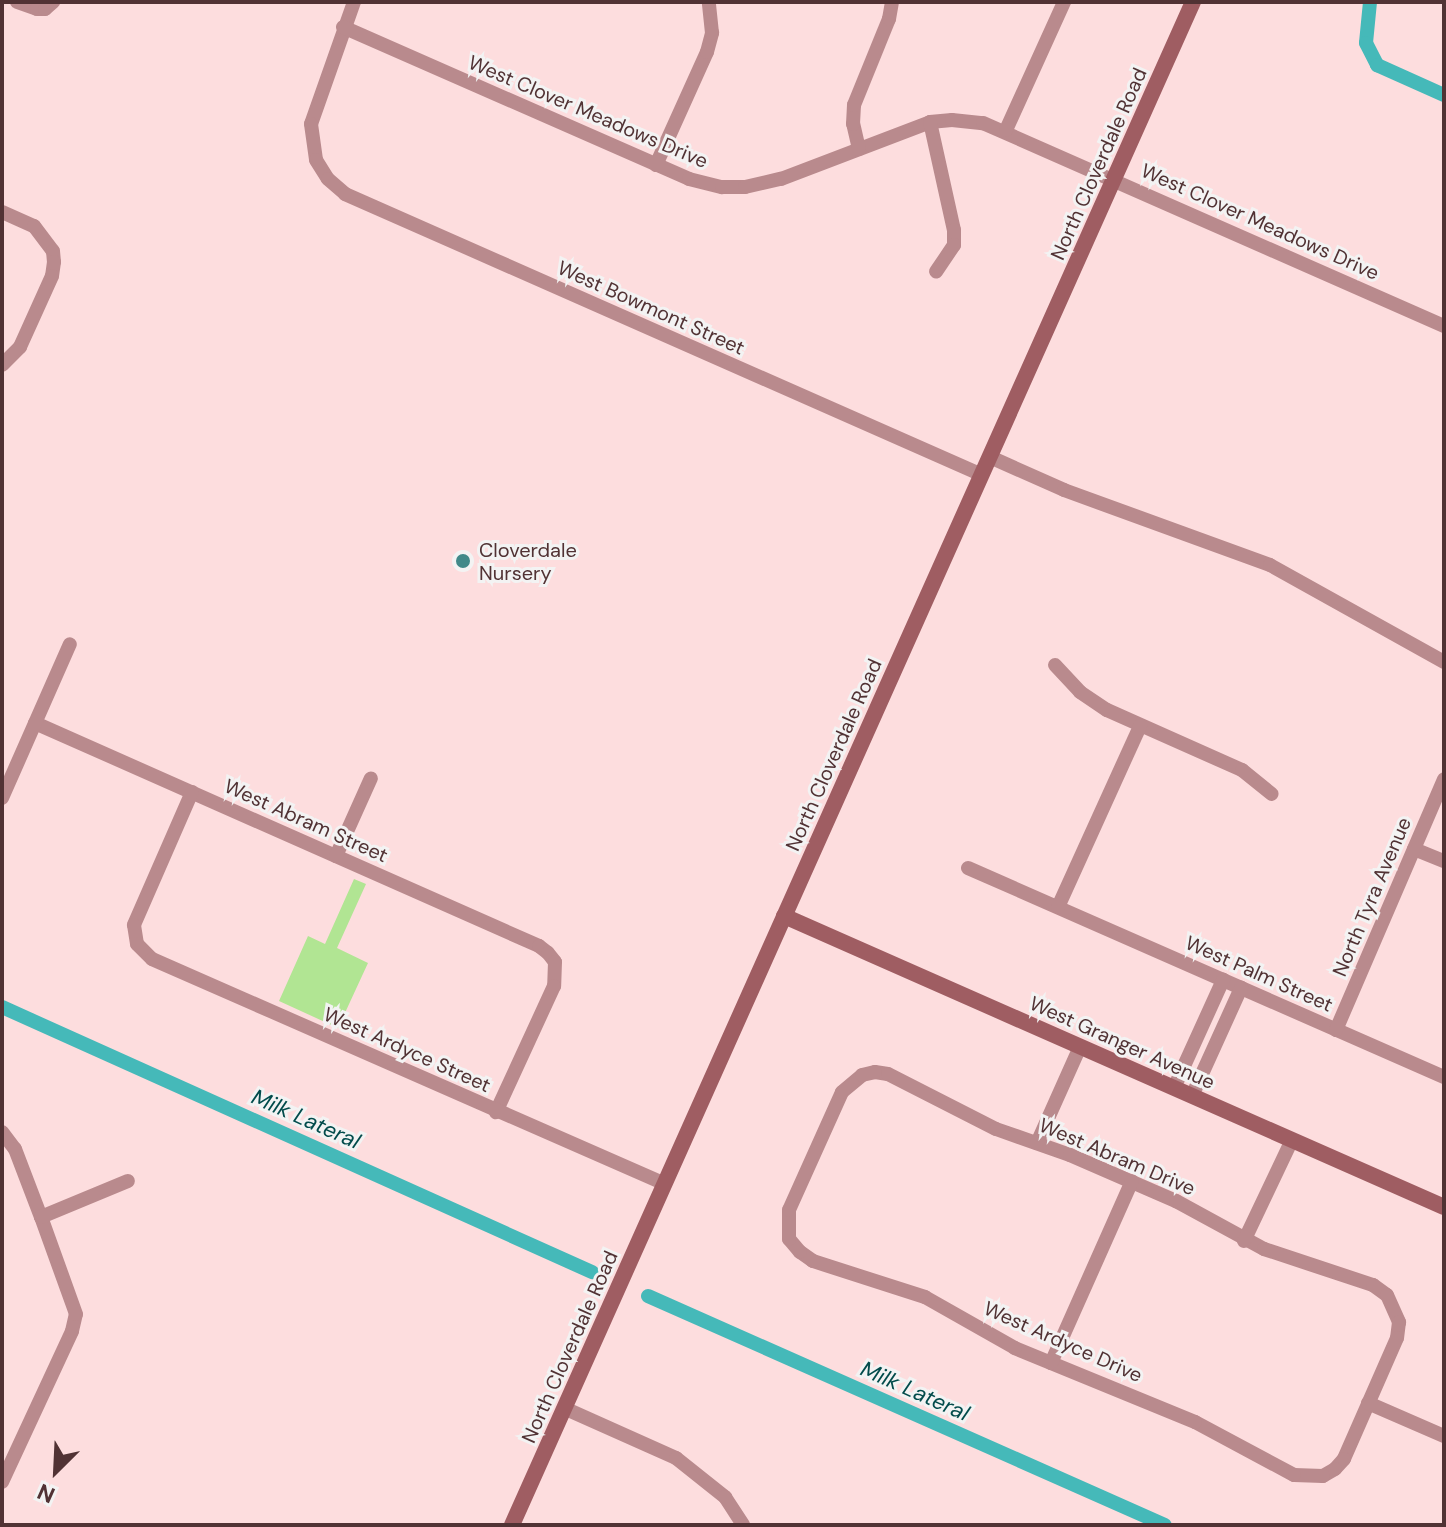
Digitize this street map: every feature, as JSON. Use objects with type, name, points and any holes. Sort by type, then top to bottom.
[{"type":"main road","name":"North Cloverdale Road","points":[[512,1525],[1193,2]]},
{"type":"main road","name":"West Granger Avenue","points":[[784,916],[1444,1207]]},
{"type":"street","points":[[17,2],[49,5]]},
{"type":"street","points":[[343,27],[354,2]]},
{"type":"street","points":[[656,165],[707,52],[712,33],[709,2]]},
{"type":"street","points":[[859,149],[853,124],[854,105],[892,2]]},
{"type":"street","points":[[1006,130],[1064,2]]},
{"type":"street","name":"West Bowmont Street","points":[[343,27],[311,124],[316,160],[328,179],[345,194],[982,475]]},
{"type":"street","name":"West Clover Meadows Drive","points":[[343,27],[704,184],[745,187],[781,179],[930,122],[968,120],[1006,130],[1444,326]]},
{"type":"street","points":[[930,122],[954,230],[954,245],[936,272]]},
{"type":"street","points":[[2,212],[34,226],[53,251],[52,276],[20,347],[2,364]]},
{"type":"street","points":[[990,457],[1064,490],[1270,565],[1444,662]]},
{"type":"street","points":[[2,798],[70,644]]},
{"type":"street","points":[[1055,665],[1080,692],[1140,726],[1242,770],[1272,794]]},
{"type":"street","name":"West Abram Street","points":[[35,723],[539,946],[555,962],[554,986],[496,1112]]},
{"type":"street","points":[[1058,907],[1140,726]]},
{"type":"street","points":[[336,856],[371,778]]},
{"type":"street","name":"North Tyra Avenue","points":[[1336,1030],[1444,779]]},
{"type":"street","name":"West Ardyce Street","points":[[192,792],[134,925],[137,944],[152,959],[665,1184]]},
{"type":"street","points":[[1414,849],[1444,861]]},
{"type":"street","name":"West Palm Street","points":[[968,868],[1444,1077]]},
{"type":"street","points":[[1174,1088],[1223,980]]},
{"type":"street","points":[[1192,1096],[1241,988]]},
{"type":"street","points":[[1037,1143],[1080,1047]]},
{"type":"street","name":"West Abram Drive","points":[[789,1239],[789,1210],[842,1092],[862,1075],[888,1074],[996,1129],[1176,1201],[1244,1241],[1373,1285],[1387,1295],[1395,1306],[1399,1322],[1397,1338],[1368,1403]]},
{"type":"street","points":[[2,1132],[15,1149],[76,1314],[72,1331],[6,1460],[2,1482]]},
{"type":"street","points":[[1244,1241],[1292,1140]]},
{"type":"street","points":[[41,1217],[128,1181]]},
{"type":"street","points":[[1051,1363],[1132,1181]]},
{"type":"street","name":"West Ardyce Drive","points":[[789,1239],[813,1261],[904,1288],[1051,1363],[1175,1413],[1294,1475],[1323,1476],[1335,1469],[1344,1459],[1368,1403]]},
{"type":"street","points":[[1368,1403],[1444,1436]]},
{"type":"street","points":[[564,1408],[676,1458],[725,1497],[743,1525]]},
{"type":"green space","points":[[354,879],[366,884],[337,948],[368,963],[338,1028],[279,1001],[308,936],[325,944]]},
{"type":"waterway","points":[[1370,2],[1366,43],[1377,65],[1444,95]]},
{"type":"waterway","name":"Milk Lateral","points":[[2,1007],[592,1272]]},
{"type":"waterway","name":"Milk Lateral","points":[[648,1296],[1165,1525]]},
{"type":"place","name":"Cloverdale Nursery","points":[[463,561]]}]
